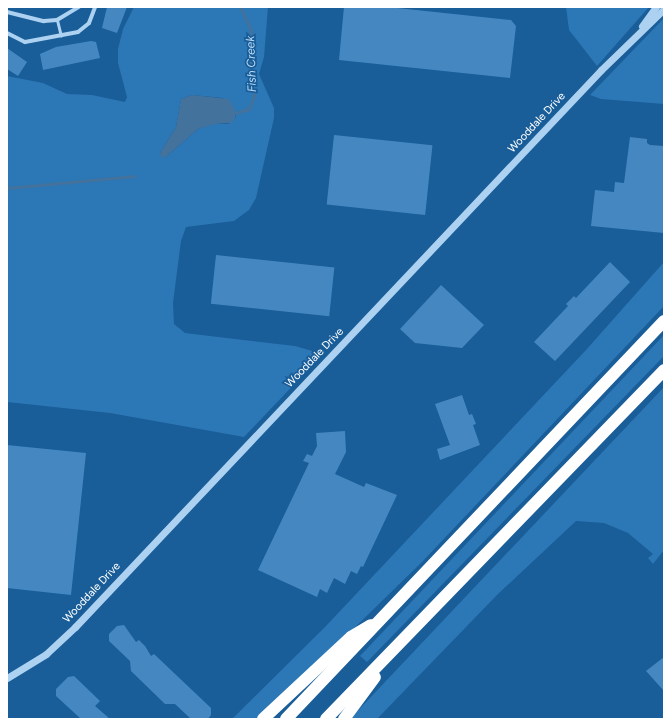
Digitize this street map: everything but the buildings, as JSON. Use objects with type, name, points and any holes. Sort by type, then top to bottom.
[{"type":"highway","points":[[286,719],[386,617],[664,321]]},
{"type":"highway","points":[[326,719],[664,370]]},
{"type":"highway","points":[[263,719],[351,637],[386,617]]},
{"type":"highway","points":[[344,719],[396,647]]},
{"type":"street","points":[[7,12],[44,21],[57,20],[79,7]]},
{"type":"street","points":[[7,33],[26,42],[61,36],[83,30],[89,22],[94,7]]},
{"type":"street","name":"Wooddale Drive","points":[[630,42],[656,7]]},
{"type":"street","name":"Wooddale Drive","points":[[7,678],[46,654],[75,627],[630,42],[664,9]]},
{"type":"lane","points":[[57,20],[61,36]]},
{"type":"shaded area","points":[[134,7],[268,7],[264,57],[259,74],[274,108],[274,118],[256,198],[249,210],[234,221],[186,227],[181,241],[173,303],[174,324],[185,333],[295,346],[323,354],[244,437],[110,413],[7,402],[7,76],[43,83],[67,94],[92,95],[125,102],[127,97],[118,63],[118,49],[123,29]],"holes":[[[192,95],[223,98],[236,113],[235,119],[228,124],[211,124],[198,129],[167,156],[160,153],[176,127],[181,99]]]},
{"type":"shaded area","points":[[566,7],[649,7],[597,66],[569,30]]},
{"type":"shaded area","points":[[664,18],[664,104],[601,99],[590,95]]},
{"type":"shaded area","points":[[192,95],[229,99],[235,110],[235,119],[231,123],[215,124],[198,129],[167,156],[162,158],[160,153],[176,127],[181,99]]},
{"type":"shaded area","points":[[664,262],[664,306],[422,562],[345,637],[259,719],[232,719],[325,627],[586,350]]},
{"type":"shaded area","points":[[664,335],[664,356],[367,662],[360,656]]},
{"type":"shaded area","points":[[664,387],[664,550],[653,564],[648,558],[653,554],[628,533],[604,523],[576,521],[497,595],[377,719],[350,719]]},
{"type":"waterway","name":"Fish Creek","points":[[235,113],[249,109],[254,96],[250,70],[253,46],[250,28],[240,7]]},
{"type":"waterway","name":"Fish Creek","points":[[7,188],[134,176]]}]
